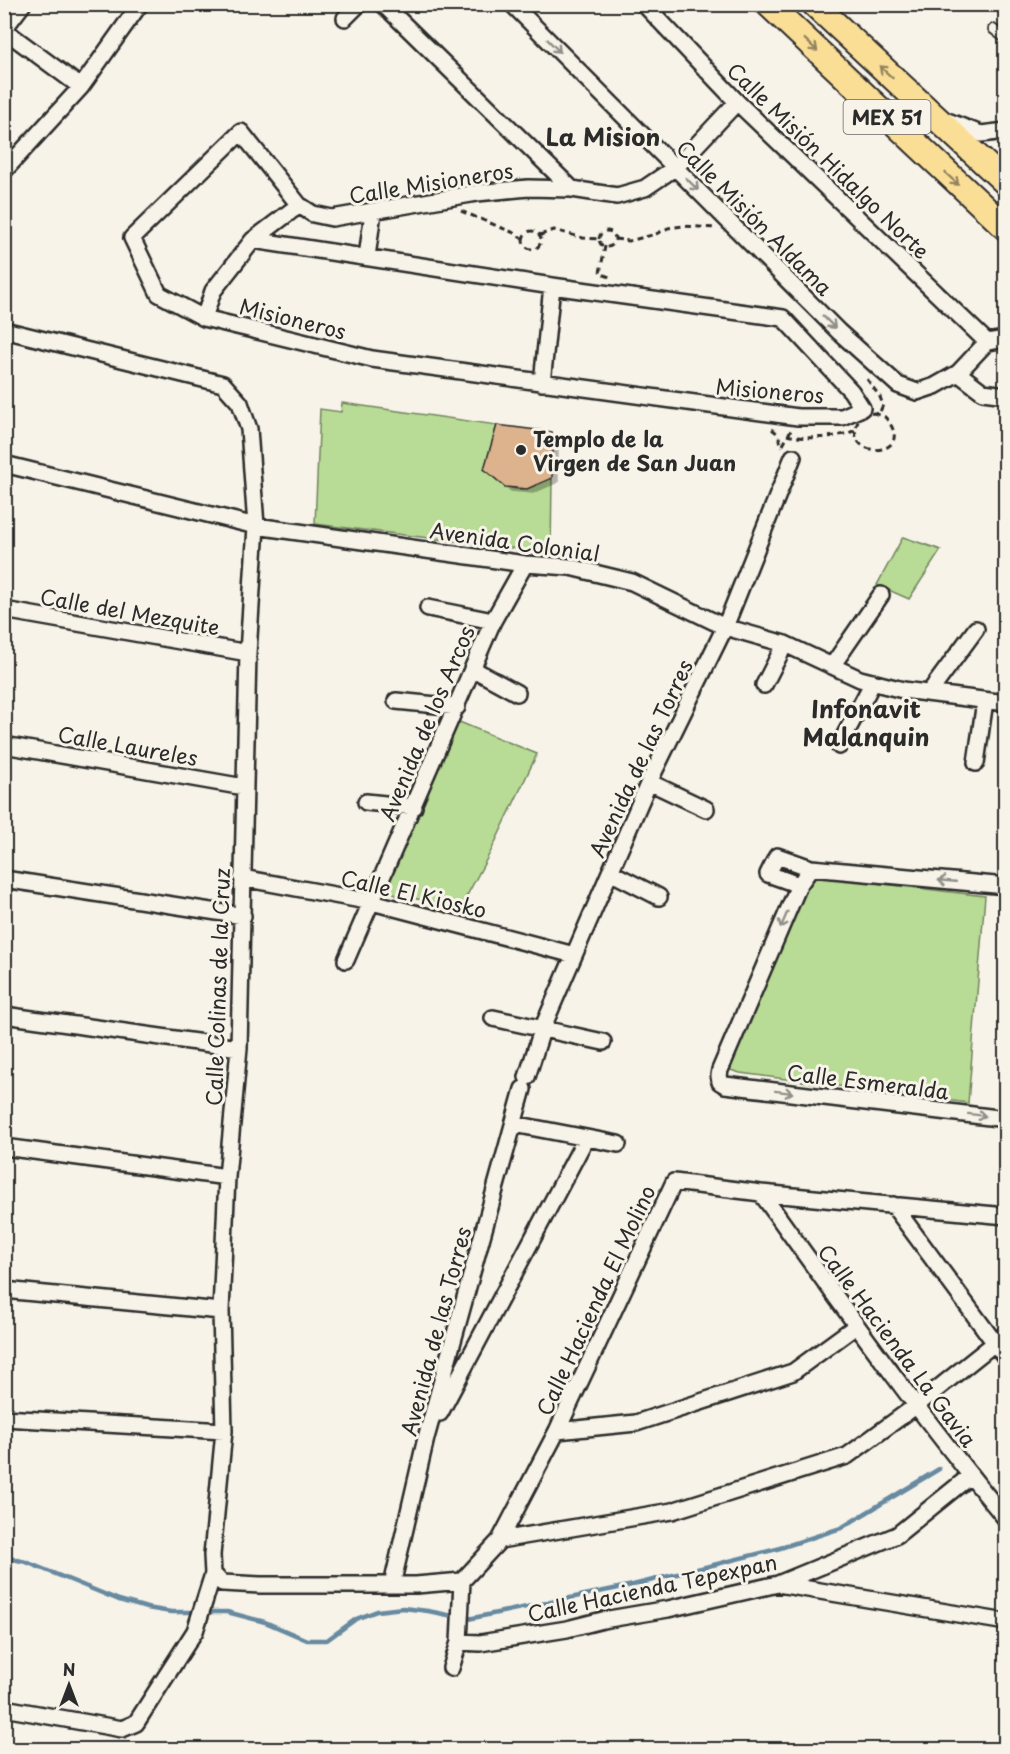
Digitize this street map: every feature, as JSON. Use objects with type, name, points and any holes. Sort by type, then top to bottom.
[{"type":"main road","name":"MEX 51","points":[[768,4],[1005,228]]},
{"type":"main road","name":"MEX 51","points":[[814,4],[1005,183]]},
{"type":"street","points":[[23,4],[4,29],[81,87]]},
{"type":"street","points":[[4,171],[81,87],[141,4]]},
{"type":"street","points":[[345,18],[359,4]]},
{"type":"street","points":[[383,4],[572,189]]},
{"type":"street","name":"Calle Misión Aldama","points":[[513,4],[839,332],[898,385],[917,392],[934,386],[958,373],[987,342]]},
{"type":"street","name":"Calle Misión Hidalgo Norte","points":[[644,4],[737,102],[987,342]]},
{"type":"street","name":"Calle Misioneros","points":[[299,205],[313,214],[332,218],[477,193],[528,188],[572,189],[617,196],[645,188],[676,167],[737,102]]},
{"type":"street","points":[[932,115],[981,134],[1005,131]]},
{"type":"street","name":"Misioneros","points":[[204,318],[213,291],[253,240],[299,205],[241,132],[132,238],[159,294],[204,318],[372,359],[542,383],[798,417],[842,417],[862,408],[850,391],[783,318],[552,286],[253,240]]},
{"type":"street","points":[[367,257],[374,212]]},
{"type":"street","points":[[542,383],[552,286]]},
{"type":"street","name":"Calle Colinas de la Cruz","points":[[4,330],[223,384],[240,403],[249,429],[256,526],[248,653],[239,1048],[227,1176],[221,1311],[224,1431],[212,1556],[213,1574],[195,1631],[136,1723],[122,1729],[4,1708]]},
{"type":"street","points":[[987,342],[1005,339]]},
{"type":"street","points":[[958,373],[983,392],[1005,395]]},
{"type":"street","name":"Avenida de las Torres","points":[[392,1585],[426,1438],[525,1083],[543,1027],[649,782],[724,627],[793,457]]},
{"type":"street","name":"Avenida Colonial","points":[[4,464],[256,526],[525,564],[570,567],[632,582],[724,627],[785,644],[860,679],[903,690],[1005,704]]},
{"type":"street","name":"Avenida de los Arcos","points":[[346,960],[493,621],[525,564]]},
{"type":"street","points":[[832,666],[881,595]]},
{"type":"street","points":[[428,608],[493,621]]},
{"type":"street","name":"Calle del Mezquite","points":[[4,610],[248,653]]},
{"type":"street","points":[[929,693],[976,629]]},
{"type":"street","points":[[764,685],[785,644]]},
{"type":"street","points":[[473,669],[517,693]]},
{"type":"street","points":[[839,746],[873,682]]},
{"type":"street","points":[[396,700],[457,707]]},
{"type":"street","points":[[976,763],[985,701]]},
{"type":"street","name":"Calle Laureles","points":[[4,746],[244,787]]},
{"type":"street","points":[[649,782],[706,809]]},
{"type":"street","points":[[366,802],[414,807]]},
{"type":"street","points":[[811,868],[799,885],[768,874],[777,856],[811,868],[1005,886]]},
{"type":"street","points":[[610,872],[659,897]]},
{"type":"street","name":"Calle El Kiosko","points":[[242,878],[372,902],[574,954]]},
{"type":"street","points":[[4,879],[243,916]]},
{"type":"street","name":"Calle Esmeralda","points":[[799,885],[720,1070],[718,1076],[720,1082],[1005,1119]]},
{"type":"street","points":[[4,1015],[239,1048]]},
{"type":"street","points":[[493,1017],[603,1042]]},
{"type":"street","points":[[514,1124],[618,1144]]},
{"type":"street","points":[[426,1438],[586,1138]]},
{"type":"street","points":[[4,1147],[227,1176]]},
{"type":"street","name":"Calle Hacienda El Molino","points":[[462,1581],[500,1540],[557,1431],[674,1182],[761,1193],[1005,1216]]},
{"type":"street","name":"Calle Hacienda La Gavia","points":[[761,1193],[856,1326],[1005,1519]]},
{"type":"street","points":[[893,1205],[1000,1339],[1005,1358]]},
{"type":"street","points":[[4,1290],[221,1311]]},
{"type":"street","points":[[557,1431],[636,1423],[793,1372],[856,1326]]},
{"type":"street","points":[[500,1540],[672,1511],[847,1456],[917,1405],[1000,1339]]},
{"type":"street","points":[[4,1418],[224,1431]]},
{"type":"street","name":"Calle Hacienda Tepexpan","points":[[459,1642],[480,1643],[567,1629],[778,1584],[897,1535],[970,1476]]},
{"type":"street","points":[[213,1574],[222,1583],[392,1585],[462,1581],[459,1642],[451,1668]]},
{"type":"street","points":[[778,1584],[1005,1622]]},
{"type":"lane","points":[[993,29],[1005,39]]},
{"type":"path","points":[[459,211],[512,232],[523,239],[526,247],[532,249],[540,244],[540,236],[536,232],[530,231],[523,239]]},
{"type":"path","points":[[615,239],[629,241],[656,234],[668,228],[683,226],[737,230]]},
{"type":"path","points":[[540,236],[554,230],[583,238],[600,238]]},
{"type":"path","points":[[600,238],[602,234],[609,232],[614,234],[615,239],[612,245],[605,246]]},
{"type":"path","points":[[600,238],[601,243],[605,246]]},
{"type":"path","points":[[605,246],[600,273],[623,285],[626,296]]},
{"type":"path","points":[[787,435],[808,439],[848,433],[856,429],[864,416],[879,414],[889,422],[894,441],[889,447],[875,451],[863,446],[856,429]]},
{"type":"path","points":[[793,457],[782,447],[798,417]]},
{"type":"green space","points":[[342,403],[497,425],[484,470],[502,484],[516,489],[531,487],[552,478],[551,553],[315,524],[320,409],[341,412]]},
{"type":"green space","points":[[903,537],[941,550],[909,599],[877,585]]},
{"type":"green space","points":[[457,721],[537,754],[491,851],[458,912],[430,901],[397,896],[387,887]]},
{"type":"green space","points":[[815,876],[985,896],[968,1103],[740,1073],[727,1069],[801,898]]},
{"type":"building","name":"Templo de la Virgen de San Juan","points":[[497,425],[552,432],[552,478],[527,489],[505,487],[484,469]]},
{"type":"waterway","points":[[4,1557],[26,1562],[119,1600],[147,1608],[171,1612],[227,1612],[265,1622],[307,1640],[327,1640],[356,1619],[377,1611],[403,1608],[468,1619],[633,1585],[777,1549],[841,1528],[939,1469]]},
{"type":"place","name":"Templo de la Virgen de San Juan","points":[[521,450]]},
{"type":"district","name":"La Mision","points":[[603,136]]},
{"type":"district","name":"Infonavit Malanquin","points":[[866,722]]}]
